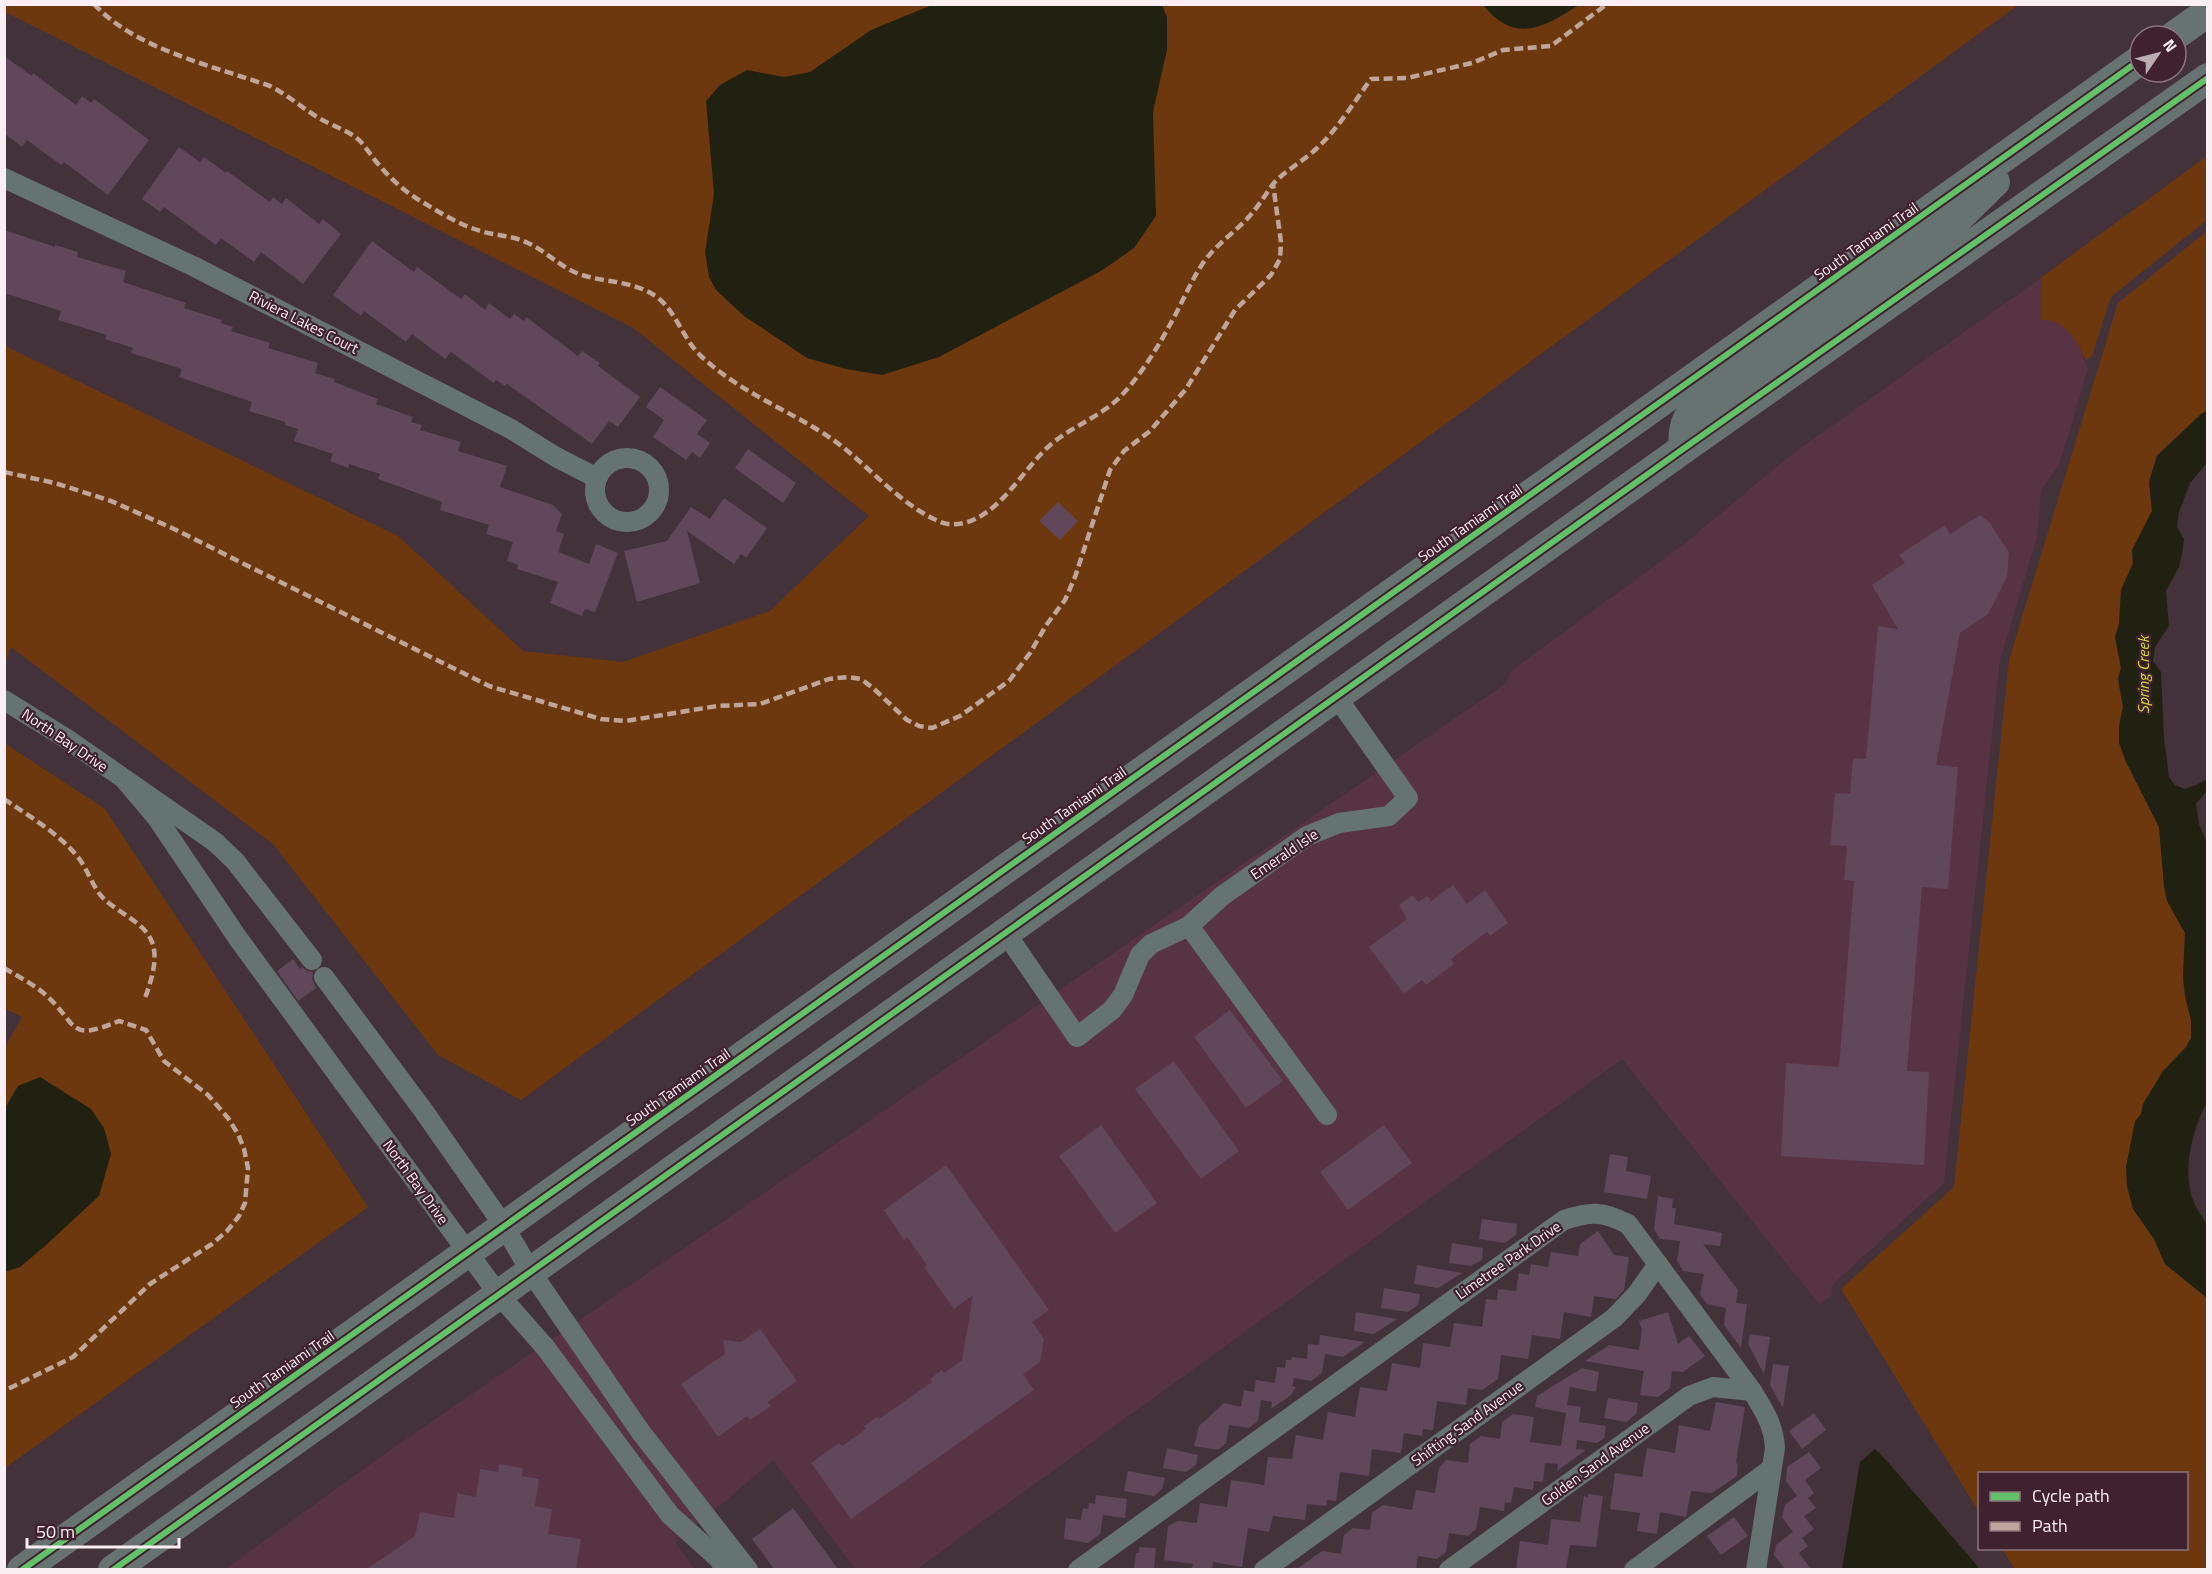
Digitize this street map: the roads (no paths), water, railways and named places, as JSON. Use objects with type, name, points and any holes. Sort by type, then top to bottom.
[{"type":"main road","points":[[2188,26],[2208,12]]},
{"type":"main road","name":"South Tamiami Trail","points":[[22,1569],[2128,69]]},
{"type":"main road","points":[[113,1569],[2204,80]]},
{"type":"main road","points":[[1683,449],[1684,426],[1690,414],[1710,397],[1943,233],[2069,111]]},
{"type":"street","name":"Riviera Lakes Court","points":[[4,178],[193,266],[511,429],[556,457],[597,478]]},
{"type":"street","name":"Emerald Isle","points":[[1005,932],[1077,1037],[1112,1010],[1123,995],[1140,955],[1151,944],[1189,926],[1222,896],[1307,836],[1340,823],[1389,816],[1408,798],[1336,696]]},
{"type":"street","name":"North Bay Drive","points":[[4,700],[67,739],[124,780],[194,825],[228,855],[312,960]]},
{"type":"street","name":"North Bay Drive","points":[[124,780],[157,818],[237,937],[499,1295],[545,1347],[670,1515],[726,1569]]},
{"type":"street","points":[[1189,926],[1327,1115]]},
{"type":"street","points":[[324,977],[423,1110],[504,1226],[531,1272],[640,1431],[748,1569]]},
{"type":"street","name":"Limetree Park Drive","points":[[1078,1569],[1564,1220],[1586,1213],[1608,1214],[1628,1224],[1752,1391],[1769,1419],[1776,1448],[1756,1569]]},
{"type":"street","name":"Shifting Sand Avenue","points":[[1264,1569],[1614,1318],[1637,1294],[1658,1264]]},
{"type":"street","name":"Golden Sand Avenue","points":[[1449,1569],[1689,1396],[1713,1387],[1752,1391]]},
{"type":"street","points":[[1634,1569],[1771,1469]]},
{"type":"water","points":[[932,5],[1162,5],[1167,17],[1167,50],[1153,112],[1156,216],[1134,248],[1101,271],[939,357],[882,375],[846,369],[807,358],[744,316],[716,290],[709,277],[705,252],[714,194],[706,101],[720,85],[747,70],[784,77],[810,72],[871,30]]},
{"type":"water","points":[[1483,5],[1579,5],[1542,25],[1518,28],[1507,25]]},
{"type":"water","name":"Spring Creek","points":[[2207,411],[2207,463],[2190,483],[2179,512],[2177,527],[2184,539],[2182,554],[2179,567],[2166,591],[2169,626],[2155,647],[2153,661],[2161,672],[2164,738],[2169,777],[2175,785],[2185,789],[2207,779],[2207,791],[2196,804],[2199,824],[2208,845],[2207,1103],[2193,1137],[2188,1176],[2193,1200],[2208,1229],[2207,1298],[2165,1264],[2154,1239],[2133,1209],[2127,1186],[2126,1167],[2135,1121],[2141,1114],[2143,1104],[2163,1071],[2186,1047],[2191,1038],[2191,1020],[2183,977],[2185,933],[2167,901],[2159,827],[2126,762],[2119,743],[2119,726],[2123,707],[2118,679],[2121,668],[2115,637],[2119,624],[2121,590],[2133,563],[2132,550],[2152,511],[2149,482],[2157,456]]},
{"type":"water","points":[[40,1077],[91,1109],[104,1128],[111,1154],[99,1196],[20,1267],[5,1272],[5,1108],[18,1086]]},
{"type":"water","points":[[1875,1449],[1980,1569],[1842,1569],[1860,1462]]}]
